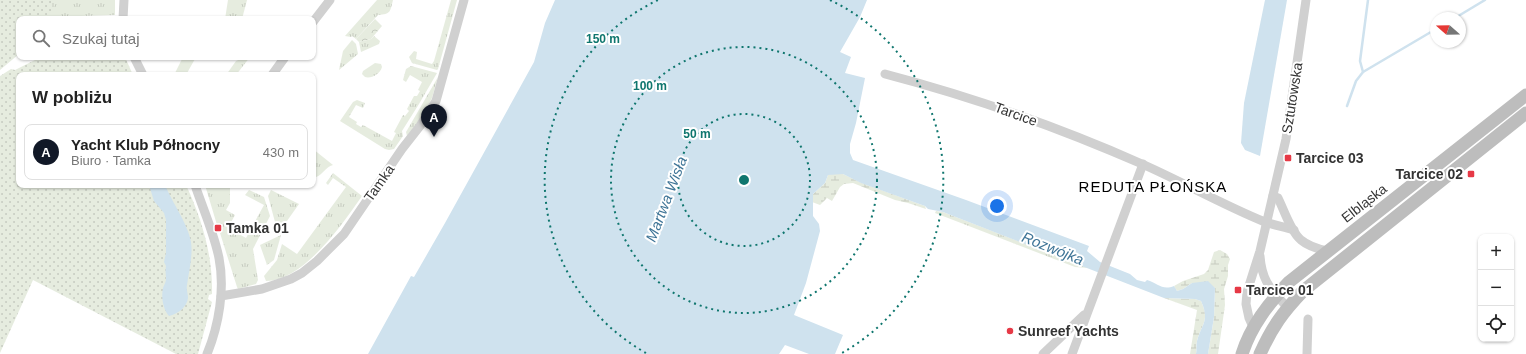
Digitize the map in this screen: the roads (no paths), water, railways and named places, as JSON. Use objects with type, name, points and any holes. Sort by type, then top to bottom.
[{"type":"main road","name":"Elbląska","points":[[1242,354],[1253,327],[1277,295],[1289,282],[1526,95]]},
{"type":"main road","points":[[1260,354],[1279,317],[1302,291],[1526,113]]},
{"type":"street","points":[[123,16],[124,0]]},
{"type":"street","points":[[316,18],[330,0]]},
{"type":"street","name":"Tamka","points":[[221,296],[262,289],[291,279],[302,273],[317,261],[344,234],[436,101],[464,0]]},
{"type":"street","name":"Sztutowska","points":[[1253,327],[1249,318],[1246,304],[1247,292],[1260,251],[1286,139],[1306,0]]},
{"type":"street","points":[[136,60],[142,72]]},
{"type":"street","points":[[274,72],[283,60]]},
{"type":"street","name":"Tarcice","points":[[885,74],[949,91],[1070,133],[1143,164],[1266,222],[1294,230]]},
{"type":"street","points":[[1072,354],[1105,262],[1143,164]]},
{"type":"street","points":[[196,188],[219,258],[221,296],[214,334],[207,354]]},
{"type":"street","points":[[1273,196],[1278,198],[1300,240],[1312,247],[1327,252]]},
{"type":"street","name":"Sztutowska","points":[[1260,251],[1261,270],[1266,282],[1287,307]]},
{"type":"street","points":[[1043,354],[1086,313]]},
{"type":"street","points":[[1307,354],[1308,319]]},
{"type":"water","points":[[555,0],[867,0],[860,17],[840,52],[851,57],[845,73],[865,78],[850,144],[850,153],[853,160],[1089,246],[1087,251],[1100,262],[1130,274],[1137,280],[1145,282],[1147,280],[1151,281],[1166,288],[1174,286],[1177,291],[1192,283],[1208,281],[1215,288],[1214,317],[1208,354],[1196,354],[1197,341],[1205,318],[1204,308],[1201,301],[1195,299],[1164,298],[943,212],[928,209],[925,206],[861,183],[843,174],[828,175],[825,183],[813,194],[813,216],[819,224],[820,231],[806,283],[794,315],[843,335],[835,354],[809,354],[785,345],[779,354],[368,354],[411,276],[414,277],[445,223],[534,62],[545,23]]},
{"type":"water","points":[[1265,0],[1287,0],[1260,156],[1245,150],[1241,143],[1244,103]]},
{"type":"water","points":[[150,188],[166,188],[187,228],[191,242],[191,258],[187,287],[188,298],[182,310],[169,316],[163,303],[162,295],[166,279],[166,266],[164,262],[166,253],[166,220],[164,213],[154,201]]},
{"type":"waterway","points":[[1347,106],[1356,81],[1363,72],[1360,61],[1368,0]]},
{"type":"waterway","points":[[1465,12],[1485,0]]},
{"type":"waterway","points":[[1363,72],[1430,33]]},
{"type":"place","name":"Yacht Klub Północny","points":[[434,137]]},
{"type":"place","name":"Tarcice 03","points":[[1288,158]]},
{"type":"place","name":"Tarcice 02","points":[[1471,174]]},
{"type":"place","name":"Tamka 01","points":[[218,228]]},
{"type":"place","name":"Tarcice 01","points":[[1238,290]]},
{"type":"place","name":"Sunreef Yachts","points":[[1010,331]]},
{"type":"district","name":"REDUTA PŁOŃSKA","points":[[1153,186]]},
{"type":"water label","name":"Martwa Wisła","points":[[666,199]]},
{"type":"water label","name":"Rozwójka","points":[[1053,248]]}]
